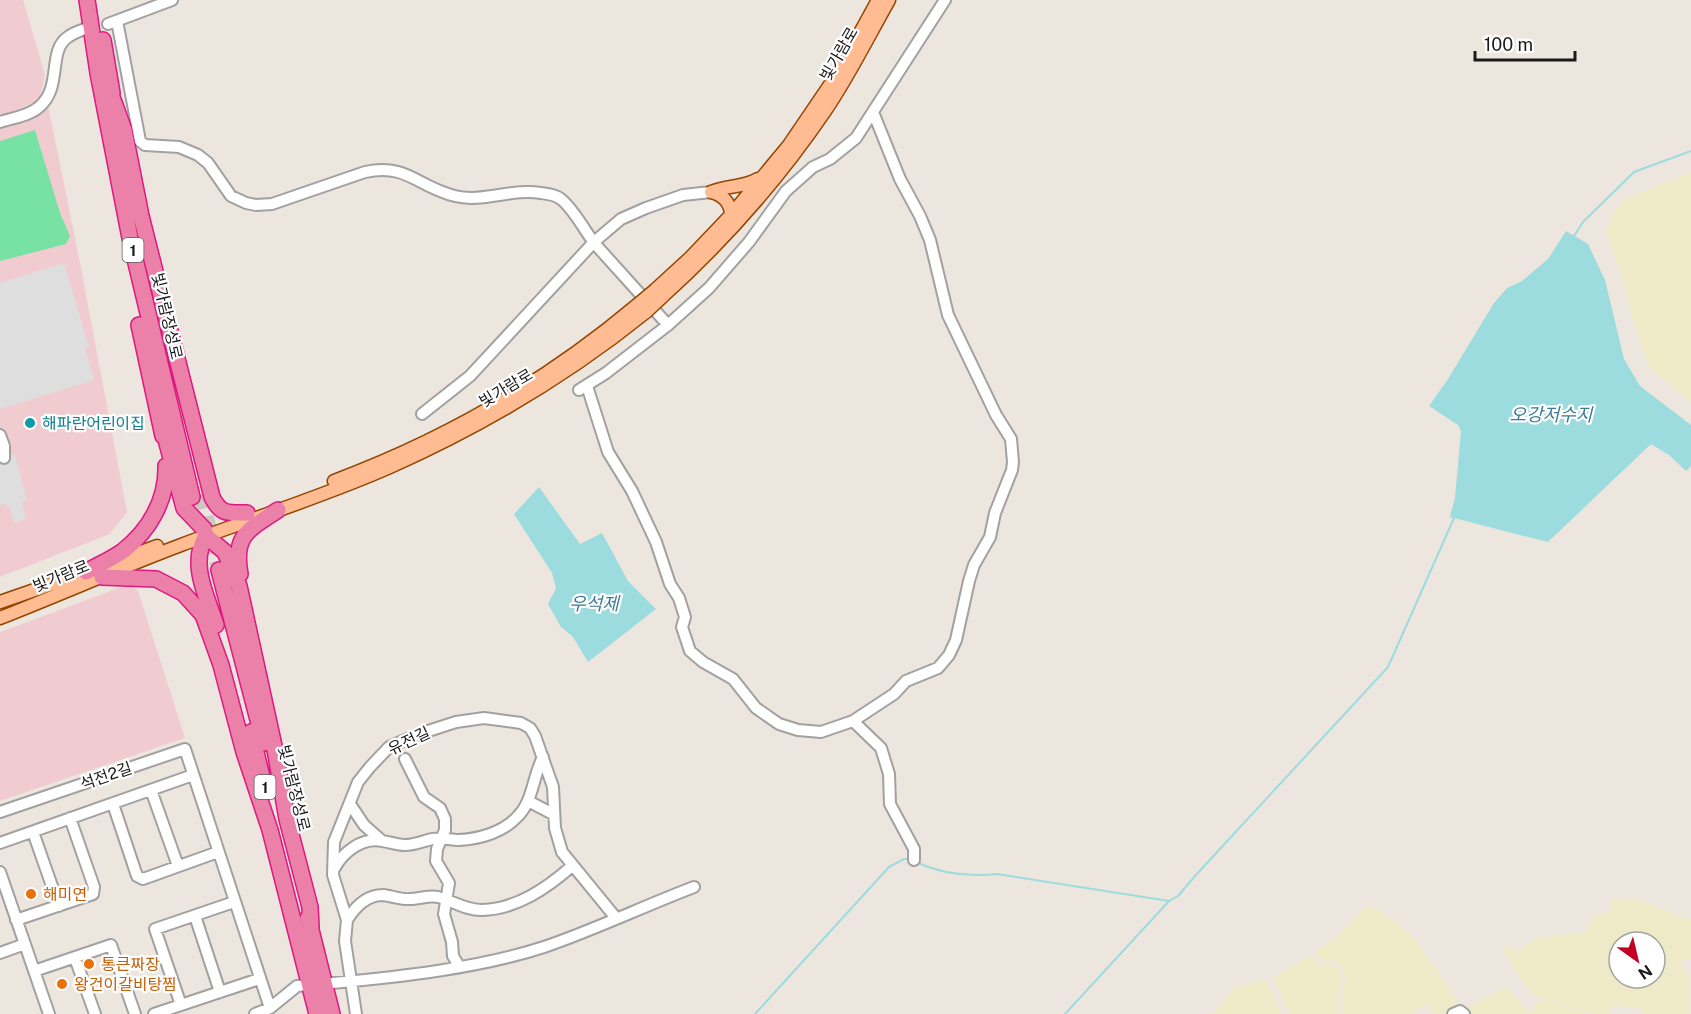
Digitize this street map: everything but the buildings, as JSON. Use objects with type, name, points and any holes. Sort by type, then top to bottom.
[{"type":"highway","name":"빛가람장성로","points":[[87,0],[98,73],[146,307],[197,499]]},
{"type":"highway","points":[[97,0],[112,97],[124,130],[197,499],[205,533],[219,545],[214,566],[200,577],[216,626],[221,665]]},
{"type":"highway","points":[[86,572],[123,551],[141,533],[158,509],[166,479],[163,429],[136,309],[129,256],[110,162],[106,134],[108,121]]},
{"type":"highway","points":[[163,429],[197,499],[211,510],[201,546],[214,566],[239,586]]},
{"type":"highway","points":[[197,499],[227,512],[247,513]]},
{"type":"highway","points":[[278,510],[247,531],[237,557],[241,579],[239,586],[288,819],[310,907],[311,927]]},
{"type":"highway","name":"빛가람장성로","points":[[214,566],[311,927],[332,1014]]},
{"type":"highway","name":"빛가람장성로","points":[[214,566],[322,1014]]},
{"type":"highway","points":[[102,577],[156,579],[183,593],[203,615],[221,665],[244,752],[270,830],[316,1014]]},
{"type":"main road","name":"빛가람로","points":[[658,293],[731,215],[789,145],[838,73],[878,0]]},
{"type":"main road","name":"빛가람로","points":[[0,602],[278,510],[389,467],[472,427],[522,399],[591,354],[730,231],[826,109],[889,0]]},
{"type":"main road","points":[[711,192],[720,188],[746,186],[761,177]]},
{"type":"main road","points":[[711,192],[717,193],[726,201],[731,209],[731,215]]},
{"type":"main road","name":"빛가람로","points":[[0,618],[102,577],[247,513],[380,462],[487,409],[642,308]]},
{"type":"street","points":[[172,0],[113,23],[140,141],[145,145],[179,147],[198,155],[208,163],[231,196],[256,204],[272,204],[365,172],[388,169],[401,172],[436,191],[456,196],[472,197],[523,191],[557,197],[563,200],[594,243],[668,325]]},
{"type":"street","points":[[873,112],[900,179],[930,240],[948,315],[996,416],[1011,439],[1013,462],[995,513],[990,537],[974,565],[956,640],[949,655],[938,668],[906,681],[894,694],[853,721],[820,732],[798,730],[779,724],[756,708],[733,679],[703,663],[690,651],[682,627],[685,617],[680,598],[670,584],[656,542],[632,490],[608,452],[583,388],[668,325],[709,288],[749,242],[786,191],[813,167],[830,159],[856,138],[945,0]]},
{"type":"street","points":[[0,122],[31,113],[44,102],[54,84],[57,56],[63,42],[67,37],[85,29]]},
{"type":"street","points":[[422,414],[470,376],[594,243],[621,219],[683,195],[711,192]]},
{"type":"street","points":[[0,435],[4,446],[4,458]]},
{"type":"street","name":"유전길","points":[[356,1014],[345,941],[346,920],[333,875],[334,842],[358,782],[389,747],[456,722],[484,718],[521,723],[532,730],[553,787],[553,814],[559,844],[565,857],[616,918]]},
{"type":"street","points":[[853,721],[882,748],[889,774],[892,808],[914,849],[914,860]]},
{"type":"street","name":"석전2길","points":[[0,812],[185,749],[270,1008]]},
{"type":"street","points":[[334,869],[351,848],[365,842],[381,840],[402,845],[443,838],[460,840],[500,830],[517,818],[528,801],[538,766],[543,757]]},
{"type":"street","points":[[405,759],[424,797],[436,804],[442,811],[446,826],[436,855],[438,865],[448,882],[444,920],[452,942],[453,956],[459,966]]},
{"type":"street","name":"석전2길","points":[[0,843],[193,775]]},
{"type":"street","name":"석전2길","points":[[151,790],[178,866]]},
{"type":"street","points":[[528,801],[553,814]]},
{"type":"street","name":"석전2길","points":[[113,804],[137,876],[143,879],[218,852]]},
{"type":"street","points":[[350,804],[364,825],[381,840]]},
{"type":"street","points":[[16,920],[93,894],[94,888],[70,819]]},
{"type":"street","points":[[33,832],[59,906]]},
{"type":"street","points":[[346,920],[360,903],[384,895],[406,899],[434,896],[474,909],[494,908],[543,889],[572,866]]},
{"type":"street","points":[[0,872],[49,1014]]},
{"type":"street","points":[[332,983],[394,977],[503,958],[544,947],[694,887]]},
{"type":"street","points":[[181,1005],[155,929],[234,902]]},
{"type":"street","points":[[195,916],[220,992]]},
{"type":"street","points":[[0,953],[25,944]]},
{"type":"street","points":[[34,971],[111,945],[135,1014]]},
{"type":"street","points":[[75,958],[95,1014]]},
{"type":"street","points":[[154,1014],[259,980]]},
{"type":"street","points":[[255,1014],[270,1008],[297,986],[308,985]]},
{"type":"street","points":[[1454,1014],[1460,1011],[1464,1014]]},
{"type":"shaded area","points":[[0,0],[23,0],[45,75],[37,101],[0,117]]},
{"type":"shaded area","points":[[48,105],[127,512],[110,534],[0,577],[0,128],[35,117]]},
{"type":"shaded area","points":[[1691,172],[1691,402],[1655,373],[1648,364],[1634,324],[1620,270],[1606,233],[1612,214],[1625,199]]},
{"type":"shaded area","points":[[64,263],[89,347],[85,349],[94,380],[0,409],[0,283]]},
{"type":"shaded area","points":[[15,455],[27,500],[22,503],[26,519],[14,523],[10,507],[1,503],[0,507],[0,457]]},
{"type":"shaded area","points":[[127,585],[138,591],[185,738],[0,801],[0,632]]},
{"type":"shaded area","points":[[1612,898],[1639,900],[1691,920],[1691,960],[1683,958],[1681,962],[1683,970],[1690,975],[1689,1014],[1643,1014],[1643,1009],[1614,1006],[1611,1007],[1609,1014],[1594,1014],[1531,994],[1501,947],[1520,949],[1537,938],[1585,932],[1596,914],[1611,911]]},
{"type":"shaded area","points":[[1366,906],[1378,910],[1402,927],[1416,941],[1460,1006],[1450,1014],[1434,1014],[1426,1004],[1414,1014],[1341,1014],[1341,996],[1346,976],[1338,962],[1322,961],[1314,954],[1338,935]]},
{"type":"shaded area","points":[[1310,956],[1319,964],[1335,965],[1343,977],[1337,997],[1337,1014],[1289,1014],[1272,978]]},
{"type":"shaded area","points":[[1265,979],[1282,1014],[1211,1014],[1218,1009],[1233,989]]},
{"type":"shaded area","points":[[1507,987],[1529,1012],[1533,1011],[1538,1002],[1545,1000],[1588,1014],[1467,1014],[1466,1008]]},
{"type":"green space","points":[[35,130],[60,213],[70,236],[66,244],[0,261],[0,141]]},
{"type":"water","name":"오강저수지","points":[[1566,231],[1588,244],[1605,280],[1624,359],[1640,386],[1691,425],[1691,466],[1686,471],[1669,455],[1651,444],[1548,542],[1450,517],[1455,498],[1461,431],[1458,425],[1429,406],[1494,303],[1507,288],[1522,281],[1548,259]]},
{"type":"water","name":"우석제","points":[[539,487],[580,544],[602,533],[628,581],[656,609],[588,662],[573,637],[561,627],[548,604],[556,588],[552,573],[514,514]]},
{"type":"waterway","points":[[1574,236],[1583,222],[1634,172],[1691,151]]},
{"type":"waterway","points":[[1065,1014],[1169,901],[1178,896],[1388,667],[1454,518]]},
{"type":"waterway","points":[[755,1014],[889,867],[904,859],[910,859]]},
{"type":"waterway","points":[[918,863],[957,874],[997,874],[1169,901]]},
{"type":"tunnel","points":[[201,494],[219,570]]},
{"type":"place","name":"해파란어린이집","points":[[30,423]]},
{"type":"place","name":"해미연","points":[[31,894]]},
{"type":"place","name":"통큰짜장","points":[[89,964]]},
{"type":"place","name":"왕건이갈비탕찜","points":[[62,984]]}]
